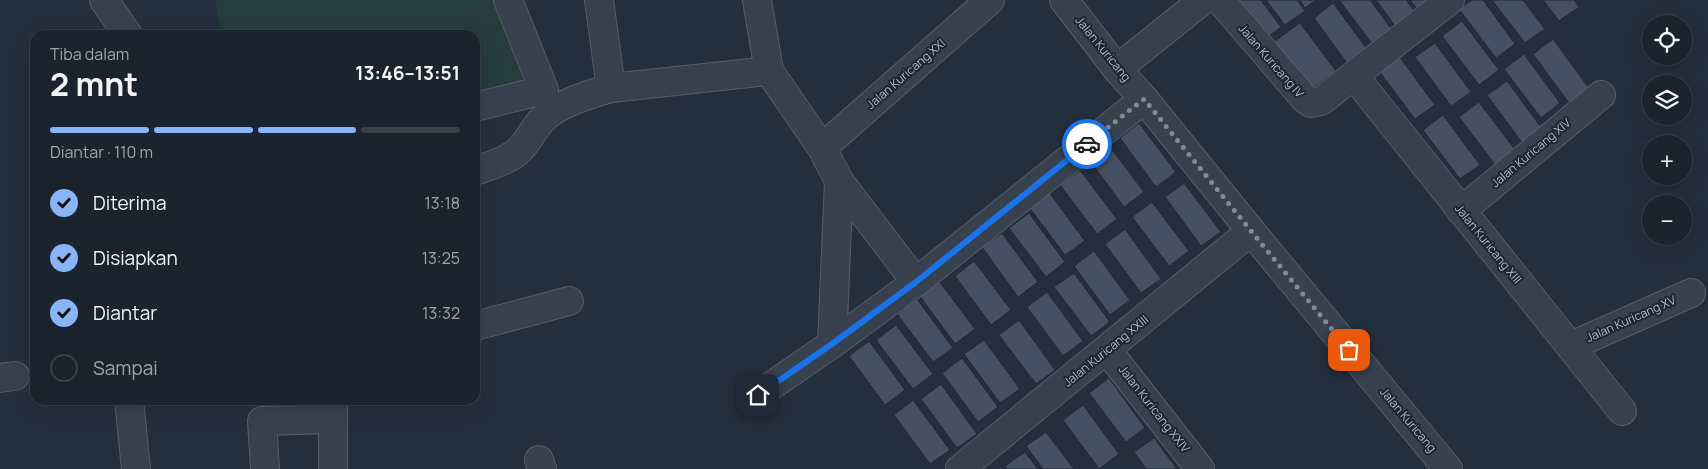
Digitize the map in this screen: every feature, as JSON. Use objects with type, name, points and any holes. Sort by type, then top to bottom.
[{"type":"street","points":[[104,0],[125,30]]},
{"type":"street","points":[[480,106],[544,90],[508,0]]},
{"type":"street","points":[[599,0],[611,88]]},
{"type":"street","points":[[756,0],[769,72],[822,148],[839,181],[916,282]]},
{"type":"street","name":"Jalan Kuricang XXI","points":[[822,148],[990,0]]},
{"type":"street","name":"Jalan Kuricang","points":[[1064,0],[1118,69],[1448,469]]},
{"type":"street","points":[[1118,69],[1203,0]]},
{"type":"street","name":"Jalan Kuricang IV","points":[[1220,0],[1305,99],[1311,103],[1321,101],[1354,76]]},
{"type":"street","points":[[1354,76],[1450,0]]},
{"type":"street","points":[[480,169],[508,158],[522,148],[544,118],[555,110],[590,94],[611,88],[769,72]]},
{"type":"street","name":"Jalan Kuricang XIII","points":[[1354,76],[1622,411]]},
{"type":"street","name":"Jalan Kuricang XIV","points":[[1461,211],[1601,95]]},
{"type":"street","points":[[758,395],[832,344],[916,282],[1144,99]]},
{"type":"street","points":[[832,344],[839,181]]},
{"type":"street","name":"Jalan Kuricang XXIII","points":[[960,469],[1108,350],[1251,231]]},
{"type":"street","name":"Jalan Kuricang XV","points":[[1571,346],[1691,293]]},
{"type":"street","points":[[480,325],[569,301]]},
{"type":"street","name":"Jalan Kuricang XXIV","points":[[1108,350],[1200,469]]},
{"type":"street","points":[[130,405],[136,469]]},
{"type":"street","points":[[265,469],[262,421],[333,410],[333,469]]},
{"type":"green space","points":[[215,0],[525,0],[545,73],[480,98],[480,30],[221,30]]},
{"type":"building","points":[[1230,0],[1261,0],[1281,27],[1261,42]]},
{"type":"building","points":[[1266,0],[1297,0],[1305,11],[1285,25]]},
{"type":"building","points":[[1300,0],[1316,0],[1305,8]]},
{"type":"building","points":[[1339,0],[1370,0],[1393,31],[1373,45]]},
{"type":"building","points":[[1376,0],[1406,0],[1416,13],[1396,27]]},
{"type":"building","points":[[1410,0],[1430,0],[1417,9]]},
{"type":"building","points":[[1472,0],[1483,0],[1515,44],[1496,58],[1459,9]]},
{"type":"building","points":[[1492,0],[1523,0],[1545,29],[1525,43]]},
{"type":"building","points":[[1543,0],[1574,0],[1579,7],[1559,21]]},
{"type":"building","points":[[1333,3],[1370,53],[1350,67],[1314,18]]},
{"type":"building","points":[[1462,21],[1499,70],[1479,85],[1442,36]]},
{"type":"building","points":[[1300,23],[1336,71],[1305,94],[1269,45]]},
{"type":"building","points":[[1553,39],[1589,88],[1569,103],[1533,54]]},
{"type":"building","points":[[1435,43],[1471,92],[1451,106],[1415,57]]},
{"type":"building","points":[[1524,54],[1560,103],[1541,118],[1504,69]]},
{"type":"building","points":[[1399,56],[1435,105],[1415,119],[1379,71]]},
{"type":"building","points":[[1507,81],[1543,130],[1523,144],[1487,95]]},
{"type":"building","points":[[1479,102],[1516,151],[1496,166],[1459,117]]},
{"type":"building","points":[[1443,115],[1480,165],[1460,179],[1423,130]]},
{"type":"building","points":[[1139,123],[1176,172],[1156,187],[1120,138]]},
{"type":"building","points":[[1107,143],[1144,192],[1124,207],[1087,157]]},
{"type":"building","points":[[1080,170],[1117,219],[1097,234],[1060,185]]},
{"type":"building","points":[[1184,183],[1221,232],[1201,246],[1165,197]]},
{"type":"building","points":[[1049,192],[1085,241],[1065,255],[1029,207]]},
{"type":"building","points":[[1152,202],[1189,251],[1169,266],[1132,217]]},
{"type":"building","points":[[1029,213],[1065,262],[1046,277],[1009,228]]},
{"type":"building","points":[[1125,229],[1161,279],[1141,293],[1105,244]]},
{"type":"building","points":[[1002,233],[1038,282],[1018,297],[982,247]]},
{"type":"building","points":[[1094,251],[1130,300],[1110,315],[1074,266]]},
{"type":"building","points":[[974,261],[1011,310],[991,325],[955,276]]},
{"type":"building","points":[[1074,273],[1110,322],[1091,336],[1054,287]]},
{"type":"building","points":[[939,281],[975,329],[955,344],[919,295]]},
{"type":"building","points":[[1047,292],[1083,341],[1063,356],[1027,307]]},
{"type":"building","points":[[917,299],[953,348],[933,362],[897,314]]},
{"type":"building","points":[[1019,320],[1055,370],[1036,384],[999,335]]},
{"type":"building","points":[[896,325],[933,374],[913,389],[876,340]]},
{"type":"building","points":[[984,340],[1020,389],[1000,403],[964,354]]},
{"type":"building","points":[[869,341],[905,390],[885,405],[849,356]]},
{"type":"building","points":[[962,358],[998,407],[978,422],[942,373]]},
{"type":"building","points":[[1109,378],[1145,428],[1126,442],[1089,393]]},
{"type":"building","points":[[941,384],[977,434],[957,448],[921,399]]},
{"type":"building","points":[[913,400],[950,450],[930,464],[894,415]]},
{"type":"building","points":[[1083,405],[1119,454],[1099,469],[1063,420]]},
{"type":"building","points":[[1046,432],[1074,469],[1043,469],[1026,446]]},
{"type":"building","points":[[1154,438],[1177,469],[1146,469],[1134,452]]},
{"type":"building","points":[[1025,452],[1038,469],[1007,469],[1005,466]]},
{"type":"way so far","points":[[1087,144],[1144,99],[1349,350]]},
{"type":"route","points":[[758,395],[832,344],[916,282],[1087,144]]}]
